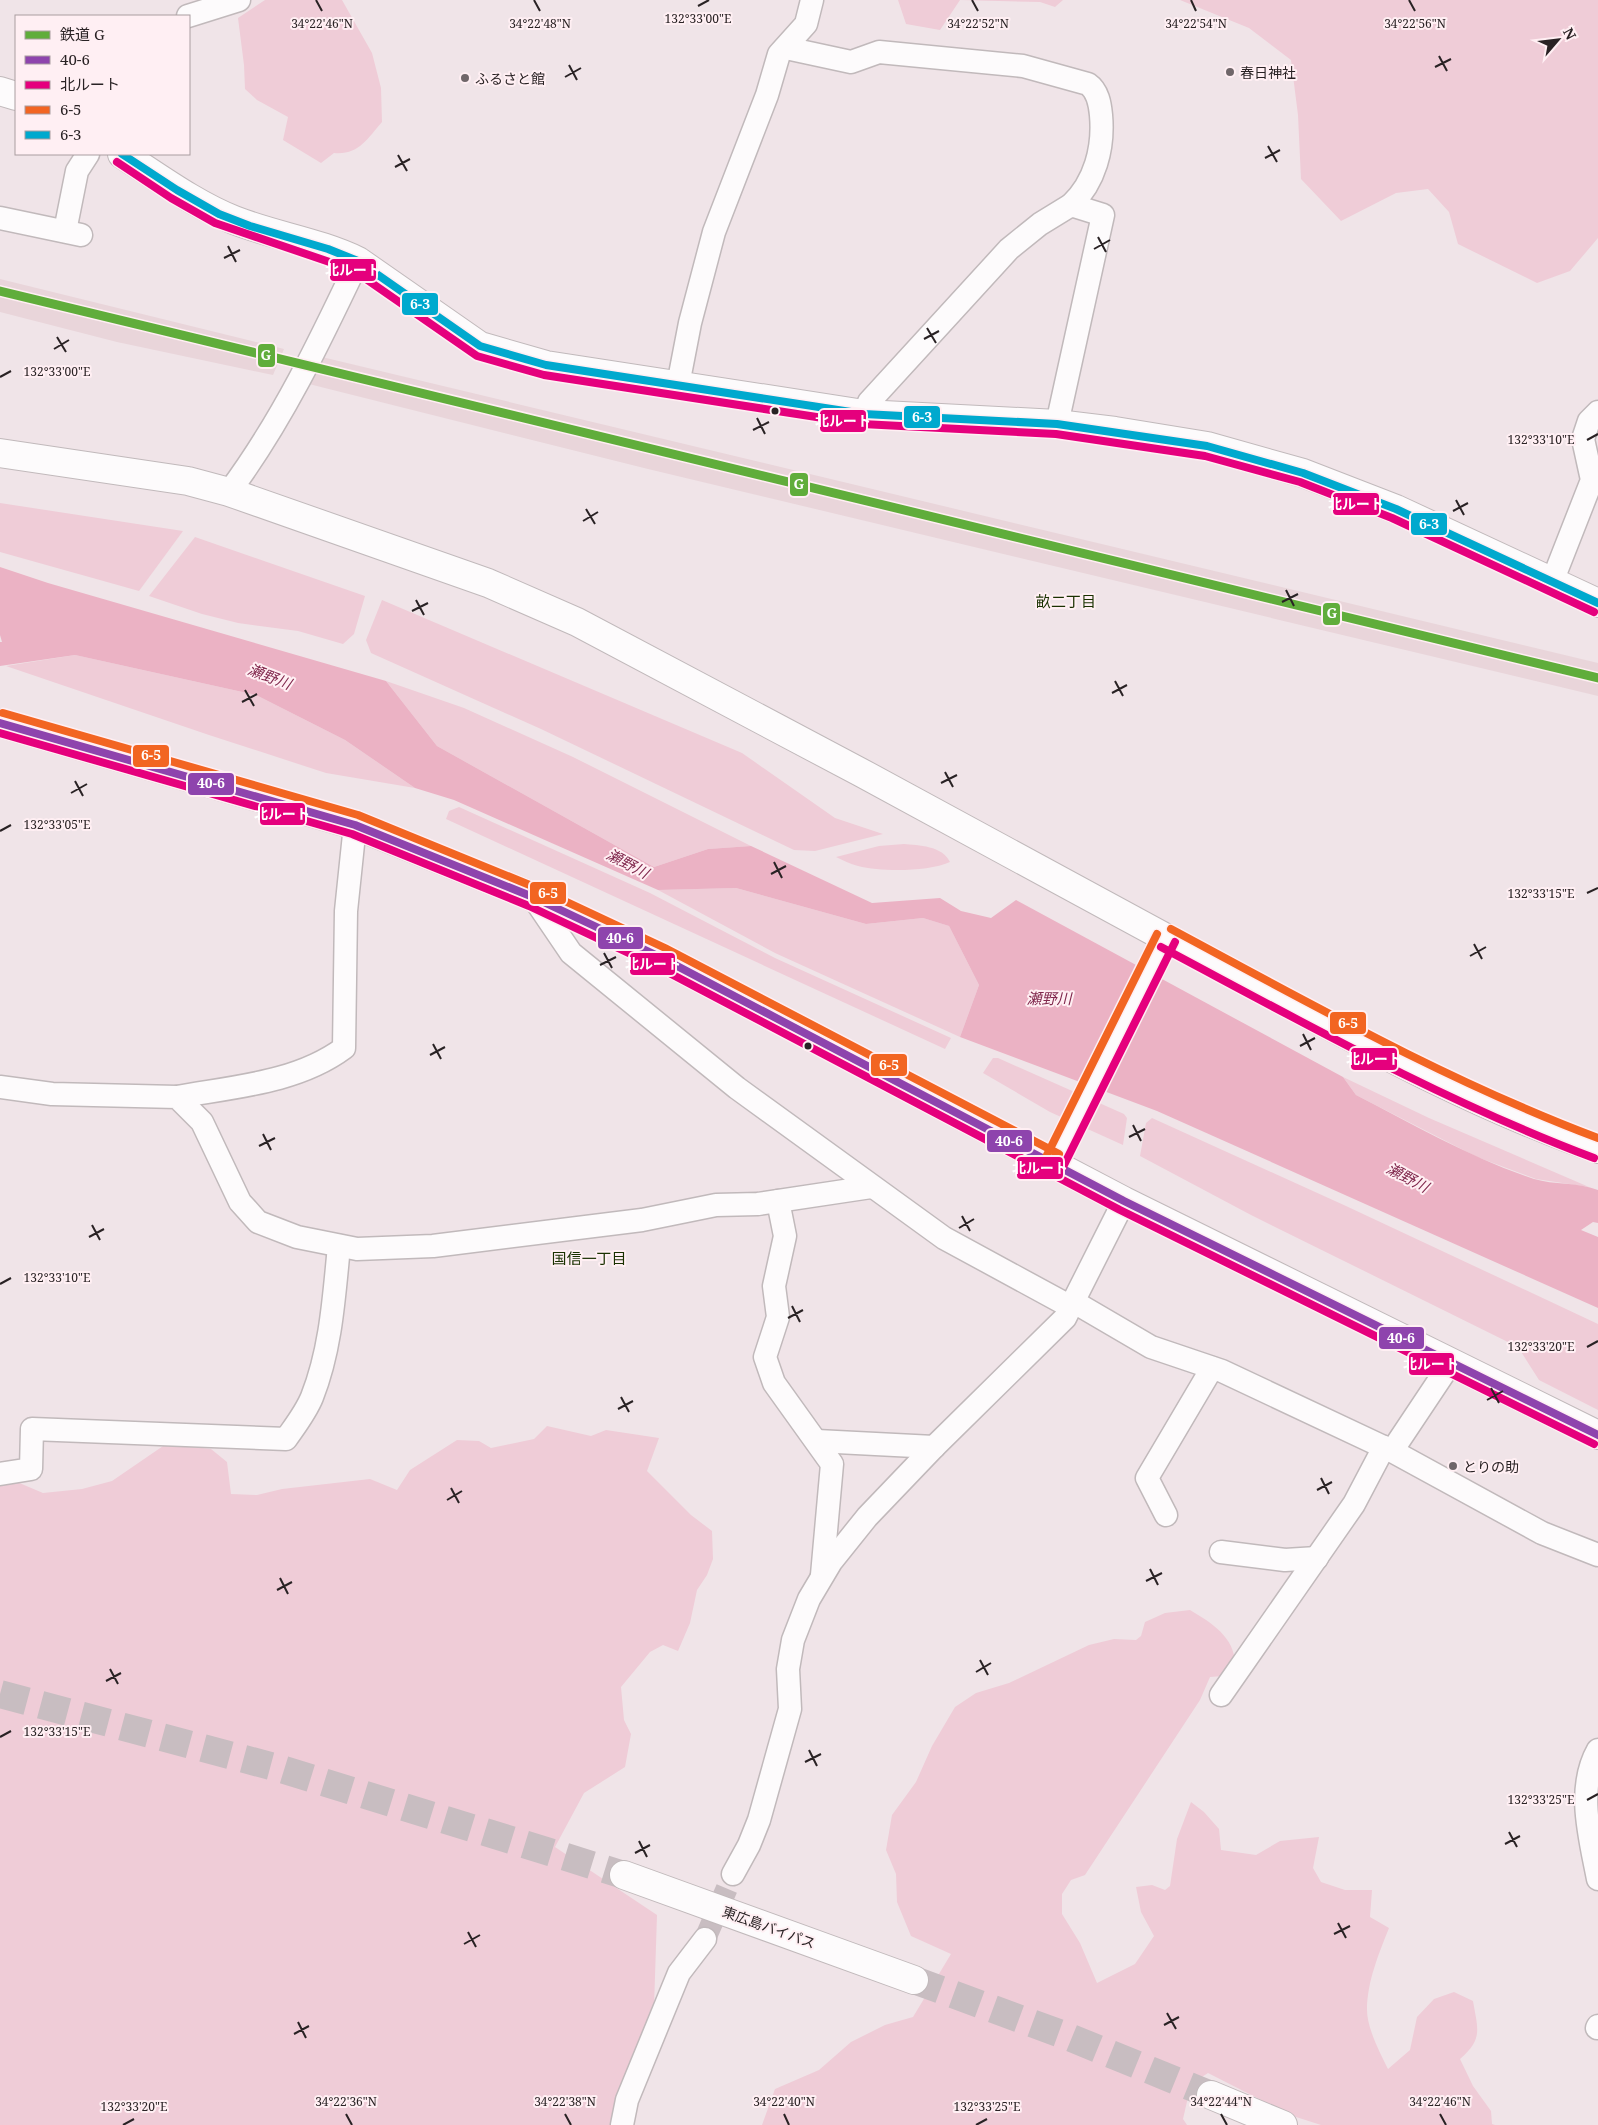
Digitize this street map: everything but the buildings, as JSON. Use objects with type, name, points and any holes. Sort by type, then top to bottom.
[{"type":"main road","points":[[0,91],[15,96]]},
{"type":"main road","points":[[124,155],[210,210],[262,229],[342,253],[358,261],[480,346],[509,356],[546,365],[864,414],[1057,424],[1114,430],[1207,446],[1303,473],[1396,509],[1598,603]]},
{"type":"main road","points":[[0,453],[188,481],[229,492],[488,583],[577,622],[860,772],[1163,944],[1426,1075],[1545,1130],[1598,1149]]},
{"type":"main road","points":[[0,724],[355,825],[533,898],[660,957],[1124,1201],[1452,1361],[1598,1435]]},
{"type":"main road","points":[[1054,1163],[1163,944]]},
{"type":"main road","name":"東広島バイパス","points":[[624,1875],[914,1980]]},
{"type":"main road","points":[[1210,2095],[1283,2125]]},
{"type":"street","points":[[190,15],[239,0]]},
{"type":"street","points":[[678,385],[690,323],[714,232],[767,95],[779,54],[806,24],[812,0]]},
{"type":"street","points":[[786,48],[851,62],[879,52],[1023,66],[1088,84],[1094,88],[1100,107],[1103,132],[1100,153],[1082,194],[1009,249],[869,402],[864,414]]},
{"type":"street","points":[[0,218],[73,233],[77,171],[87,155]]},
{"type":"street","points":[[1057,424],[1103,215],[1071,204]]},
{"type":"street","points":[[229,492],[249,465],[302,375],[358,261]]},
{"type":"street","points":[[1552,582],[1592,480],[1582,439],[1589,421],[1598,412]]},
{"type":"street","points":[[0,1087],[52,1094],[177,1097],[260,1083],[325,1062],[344,1048],[346,911],[355,825]]},
{"type":"street","points":[[533,898],[571,953],[737,1088],[871,1187],[944,1238],[1151,1347],[1212,1368],[1388,1449],[1542,1533],[1598,1555]]},
{"type":"street","points":[[177,1097],[202,1122],[240,1202],[258,1222],[297,1237],[357,1249],[433,1246],[642,1220],[716,1205],[758,1204],[871,1187]]},
{"type":"street","points":[[778,1201],[785,1236],[774,1286],[778,1317],[765,1357],[774,1383],[832,1464],[822,1578]]},
{"type":"street","points":[[733,1874],[760,1820],[790,1709],[788,1669],[793,1640],[809,1599],[831,1562],[867,1517],[934,1447],[1065,1318],[1124,1201]]},
{"type":"street","points":[[0,1474],[31,1469],[32,1429],[286,1439],[311,1398],[321,1371],[331,1321],[339,1246]]},
{"type":"street","points":[[1221,1695],[1354,1504],[1388,1449],[1452,1361]]},
{"type":"street","points":[[1166,1515],[1147,1478],[1212,1368]]},
{"type":"street","points":[[817,1441],[934,1447]]},
{"type":"street","points":[[1221,1552],[1285,1560],[1317,1558]]},
{"type":"street","points":[[1598,1750],[1590,1764],[1585,1788],[1595,1845],[1598,1879]]},
{"type":"street","points":[[622,2125],[627,2100],[679,1973],[705,1939]]},
{"type":"shaded area","points":[[265,0],[342,0],[372,53],[381,88],[382,122],[367,140],[356,149],[343,153],[334,153],[321,163],[283,140],[288,117],[257,100],[245,89],[238,18]]},
{"type":"shaded area","points":[[898,0],[960,0],[940,30],[906,24]]},
{"type":"shaded area","points":[[960,0],[1063,0],[1055,7],[1040,2]]},
{"type":"shaded area","points":[[1180,0],[1598,0],[1598,238],[1570,271],[1537,283],[1458,244],[1449,212],[1428,189],[1396,193],[1341,221],[1301,179],[1298,115],[1291,60],[1249,28]]},
{"type":"shaded area","points":[[0,279],[284,349],[273,375],[117,342],[0,312]]},
{"type":"shaded area","points":[[301,352],[1598,663],[1598,696],[648,469],[289,379]]},
{"type":"shaded area","points":[[0,503],[183,531],[139,591],[0,552]]},
{"type":"shaded area","points":[[195,537],[365,596],[354,634],[343,644],[298,631],[238,623],[202,614],[149,596]]},
{"type":"shaded area","points":[[382,600],[742,753],[835,818],[883,834],[815,851],[794,850],[541,729],[371,653],[366,640]]},
{"type":"shaded area","points":[[75,655],[256,695],[345,740],[415,788],[326,773],[6,666]]},
{"type":"shaded area","points":[[386,681],[464,708],[573,757],[751,846],[708,849],[654,867],[437,746]]},
{"type":"shaded area","points":[[459,807],[650,893],[775,958],[951,1038],[945,1049],[446,819],[449,811]]},
{"type":"shaded area","points":[[904,844],[930,847],[942,853],[950,862],[929,868],[892,870],[858,866],[836,857],[879,846]]},
{"type":"shaded area","points":[[736,888],[866,924],[923,918],[949,926],[979,985],[960,1037],[775,953],[658,890]]},
{"type":"shaded area","points":[[993,1058],[998,1058],[1124,1114],[1127,1118],[1123,1145],[1050,1112],[983,1073]]},
{"type":"shaded area","points":[[1343,1077],[1429,1118],[1589,1187],[1536,1179],[1477,1157],[1356,1095]]},
{"type":"shaded area","points":[[1152,1118],[1598,1324],[1598,1410],[1539,1380],[1518,1347],[1251,1215],[1140,1156],[1146,1123]]},
{"type":"shaded area","points":[[547,1426],[591,1436],[606,1430],[659,1438],[647,1471],[691,1515],[712,1531],[713,1559],[707,1575],[697,1590],[690,1623],[678,1651],[663,1645],[650,1652],[621,1687],[624,1720],[631,1734],[625,1767],[584,1793],[555,1847],[657,1915],[654,2007],[615,2125],[0,2125],[0,1486],[17,1482],[43,1493],[82,1489],[112,1481],[166,1444],[211,1449],[227,1462],[231,1494],[257,1495],[282,1489],[370,1479],[397,1490],[410,1470],[457,1440],[479,1441],[491,1448],[534,1439]]},
{"type":"shaded area","points":[[1190,1610],[1214,1626],[1227,1639],[1234,1656],[1235,1666],[1223,1676],[1210,1677],[1200,1700],[1085,1875],[1071,1880],[1062,1894],[1062,1914],[1080,1943],[1097,1983],[1135,1964],[1154,1936],[1141,1912],[1136,1887],[1152,1885],[1165,1890],[1170,1886],[1177,1839],[1191,1802],[1204,1812],[1219,1829],[1221,1850],[1256,1855],[1280,1841],[1319,1837],[1313,1868],[1321,1882],[1345,1890],[1372,1890],[1370,1917],[1389,1928],[1371,1978],[1367,2010],[1372,2032],[1388,2069],[1410,2050],[1417,2017],[1434,1999],[1454,1992],[1473,2001],[1477,2027],[1476,2040],[1460,2059],[1473,2086],[1491,2111],[1492,2124],[1495,2125],[1321,2125],[1293,2116],[1208,2073],[1191,2084],[1183,2119],[1187,2125],[762,2125],[775,2089],[819,2070],[851,2042],[885,2025],[913,2017],[951,1954],[911,1936],[897,1902],[896,1874],[886,1850],[892,1815],[916,1782],[932,1746],[955,1707],[976,1693],[1009,1683],[1089,1645],[1114,1639],[1136,1640],[1141,1636],[1145,1622],[1165,1613]]},
{"type":"water","name":"瀬野川","points":[[0,567],[48,583],[386,681],[437,746],[654,867],[708,849],[751,846],[872,903],[940,898],[961,911],[991,918],[1016,900],[1343,1077],[1356,1095],[1443,1140],[1511,1171],[1534,1179],[1590,1187],[1598,1190],[1598,1223],[1593,1222],[1581,1230],[1598,1237],[1598,1308],[1157,1111],[960,1037],[979,985],[949,926],[923,918],[866,924],[736,888],[658,890],[454,800],[415,788],[345,740],[256,695],[75,655],[0,666],[0,642],[2,642],[0,635]]},
{"type":"tunnel","points":[[0,1694],[278,1768],[624,1875]]},
{"type":"tunnel","points":[[705,1939],[733,1874]]},
{"type":"tunnel","points":[[914,1980],[1064,2035],[1211,2095]]},
{"type":"rail line","name":"G","points":[[0,291],[1598,678]]},
{"type":"transit line","name":"6-3","points":[[124,155],[177,190],[219,214],[250,226],[328,249],[358,261],[480,346],[546,365],[864,414],[1057,424],[1207,446],[1303,473],[1396,509],[1598,603]]},
{"type":"transit line","name":"北ルート","points":[[117,162],[171,198],[215,223],[353,270],[477,356],[544,375],[862,424],[1056,434],[1205,456],[1300,482],[1392,518],[1594,612]]},
{"type":"transit line","name":"6-5","points":[[3,713],[358,815],[537,888],[665,948],[1059,1154]]},
{"type":"transit line","name":"40-6","points":[[0,723],[355,825],[533,897],[660,957],[1124,1201],[1598,1435]]},
{"type":"transit line","name":"北ルート","points":[[0,733],[352,834],[529,906],[656,966],[1120,1210],[1594,1444]]},
{"type":"transit line","name":"6-5","points":[[1171,929],[1381,1041],[1434,1067],[1543,1116],[1598,1138]]},
{"type":"transit line","name":"6-5","points":[[1045,1159],[1157,934]]},
{"type":"transit line","name":"北ルート","points":[[1063,1167],[1175,942]]},
{"type":"transit line","name":"北ルート","points":[[1161,947],[1321,1032],[1428,1086],[1538,1136],[1594,1158]]},
{"type":"place","name":"春日神社","points":[[1230,72]]},
{"type":"place","name":"ふるさと館","points":[[465,78]]},
{"type":"place","name":"とりの助","points":[[1453,1466]]},
{"type":"district","name":"畝二丁目","points":[[1066,601]]},
{"type":"district","name":"国信一丁目","points":[[589,1258]]}]
